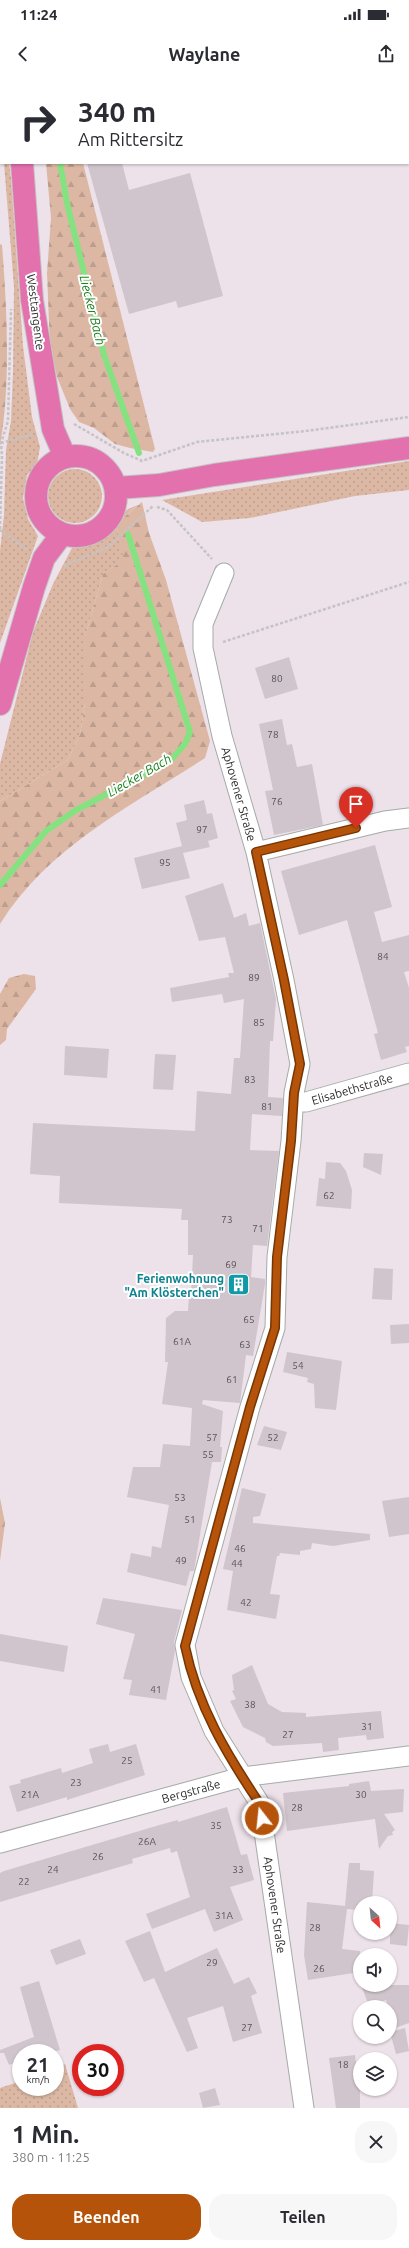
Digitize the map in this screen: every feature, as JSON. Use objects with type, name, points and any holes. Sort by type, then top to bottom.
[{"type":"main road","name":"Westtangente","points":[[22,164],[32,300],[53,429],[65,457]]},
{"type":"main road","points":[[116,488],[145,486],[409,448]]},
{"type":"main road","points":[[78,456],[91,458],[102,466],[111,476],[116,488],[115,506],[107,522],[98,530],[86,535],[74,536],[62,534],[52,529],[41,516],[35,500],[36,489],[46,469],[55,461],[65,457],[78,456]]},
{"type":"main road","points":[[0,704],[34,587],[44,558],[62,534]]},
{"type":"street","name":"Aphovener Straße","points":[[224,573],[203,624],[203,648],[222,736],[256,852],[284,980],[300,1064],[294,1101],[277,1257],[275,1328],[250,1407],[185,1646],[191,1677],[214,1731],[260,1804],[304,2108]]},
{"type":"street","points":[[256,852],[385,821],[409,818]]},
{"type":"street","name":"Elisabethstraße","points":[[294,1101],[306,1102],[409,1073]]},
{"type":"street","name":"Bergstraße","points":[[0,1843],[242,1777],[409,1756]]},
{"type":"path","points":[[11,302],[8,421],[1,443],[0,529],[21,547],[66,567],[108,546],[153,506]]},
{"type":"path","points":[[1,443],[53,429],[70,422],[124,453],[142,461],[197,442],[409,417]]},
{"type":"path","points":[[142,461],[145,486],[153,506]]},
{"type":"path","points":[[153,506],[167,510],[224,573]]},
{"type":"path","points":[[203,648],[409,582]]},
{"type":"green space","points":[[4,164],[9,164],[11,178],[23,346],[32,417],[40,447],[37,464],[27,475],[23,498],[28,519],[38,536],[0,643],[0,551],[4,515],[6,450],[11,421],[14,287]]},
{"type":"green space","points":[[46,164],[83,164],[155,449],[153,452],[115,444],[94,428],[79,422],[70,409],[57,377],[50,346],[47,273],[51,218]]},
{"type":"green space","points":[[0,244],[2,245],[4,269],[7,372],[6,397],[0,446]]},
{"type":"green space","points":[[409,461],[409,490],[355,496],[250,518],[202,522],[162,500]]},
{"type":"green space","points":[[70,469],[80,469],[90,473],[98,481],[102,491],[102,501],[98,511],[90,519],[80,523],[70,523],[60,519],[52,511],[48,501],[48,491],[52,481],[60,473]]},
{"type":"green space","points":[[142,502],[149,533],[166,580],[210,741],[205,758],[120,811],[66,850],[42,872],[20,897],[0,924],[0,801],[68,760],[80,734],[85,704],[85,637],[103,574],[124,560],[116,524]]},
{"type":"green space","points":[[138,505],[116,524],[125,560],[103,574],[85,637],[85,704],[80,734],[68,760],[0,801],[0,764],[33,632],[53,584],[73,546],[99,538],[128,509]]},
{"type":"green space","points":[[24,974],[35,976],[36,989],[7,1029],[6,1040],[0,1045],[0,994],[9,978]]},
{"type":"green space","points":[[0,1498],[5,1523],[0,1561]]},
{"type":"green space","points":[[64,2064],[72,2088],[72,2096],[74,2096],[78,2108],[0,2108],[0,2088],[12,2084],[12,2096],[64,2096]]},
{"type":"building","points":[[87,164],[122,164],[129,190],[190,173],[223,296],[178,308],[176,301],[129,314]]},
{"type":"building","points":[[289,657],[298,689],[265,699],[255,668]]},
{"type":"building","points":[[282,719],[287,745],[292,744],[297,767],[312,764],[323,825],[274,835],[265,791],[273,790],[259,724]]},
{"type":"building","points":[[204,800],[207,814],[212,813],[218,838],[208,841],[210,847],[183,853],[190,878],[142,889],[134,858],[182,846],[176,823],[187,820],[184,805]]},
{"type":"building","points":[[375,845],[392,907],[374,912],[382,942],[409,935],[409,971],[404,972],[409,988],[409,1046],[405,1047],[407,1052],[381,1060],[374,1034],[378,1033],[347,920],[299,935],[281,871]]},
{"type":"building","points":[[223,883],[234,918],[246,913],[249,926],[260,923],[276,999],[273,1041],[270,1041],[268,1097],[283,1098],[282,1116],[252,1114],[250,1150],[279,1151],[267,1246],[253,1245],[251,1277],[265,1279],[265,1284],[253,1356],[246,1355],[240,1403],[203,1400],[202,1404],[223,1411],[220,1447],[222,1447],[221,1462],[212,1462],[194,1571],[190,1571],[186,1586],[127,1572],[131,1553],[151,1557],[152,1546],[161,1548],[169,1505],[127,1497],[133,1467],[160,1467],[163,1444],[190,1446],[192,1408],[162,1404],[168,1362],[165,1362],[166,1318],[175,1311],[188,1311],[189,1296],[191,1296],[193,1255],[188,1255],[188,1220],[181,1220],[182,1209],[59,1203],[60,1176],[30,1174],[33,1123],[195,1131],[197,1091],[231,1094],[234,1058],[240,1058],[244,999],[224,1003],[222,994],[172,1002],[170,988],[229,977],[228,973],[234,973],[225,937],[199,941],[185,896]]},
{"type":"building","points":[[65,1046],[109,1049],[107,1078],[64,1075]]},
{"type":"building","points":[[155,1054],[176,1055],[173,1090],[153,1089]]},
{"type":"building","points":[[364,1153],[383,1154],[381,1175],[363,1167]]},
{"type":"building","points":[[326,1162],[340,1163],[346,1171],[352,1190],[351,1209],[316,1206],[319,1178],[325,1179]]},
{"type":"building","points":[[374,1268],[393,1269],[392,1300],[372,1299]]},
{"type":"building","points":[[409,1324],[409,1343],[391,1344],[390,1325]]},
{"type":"building","points":[[287,1352],[342,1361],[336,1410],[315,1408],[314,1384],[307,1382],[308,1378],[283,1372]]},
{"type":"building","points":[[264,1426],[287,1432],[281,1450],[257,1445]]},
{"type":"building","points":[[242,1488],[266,1494],[260,1516],[253,1517],[253,1523],[370,1534],[370,1540],[333,1546],[312,1543],[311,1549],[300,1551],[300,1555],[280,1553],[279,1556],[277,1556],[270,1594],[280,1595],[276,1619],[227,1610],[233,1571],[223,1569]]},
{"type":"building","points":[[409,1497],[409,1534],[389,1537],[382,1501]]},
{"type":"building","points":[[103,1598],[182,1610],[174,1642],[175,1651],[166,1700],[129,1695],[132,1680],[123,1679],[135,1634],[96,1624]]},
{"type":"building","points":[[0,1634],[68,1646],[64,1672],[0,1661]]},
{"type":"building","points":[[252,1665],[268,1704],[282,1712],[306,1713],[306,1717],[381,1711],[384,1738],[367,1740],[366,1735],[338,1738],[339,1750],[323,1752],[322,1743],[273,1746],[266,1742],[265,1738],[243,1727],[230,1701],[236,1699],[232,1691],[234,1690],[232,1675]]},
{"type":"building","points":[[108,1744],[110,1752],[136,1744],[145,1775],[67,1800],[67,1797],[17,1812],[9,1786],[21,1783],[20,1780],[61,1768],[62,1773],[93,1763],[89,1749]]},
{"type":"building","points":[[369,1781],[371,1791],[404,1789],[403,1812],[384,1814],[395,1830],[392,1832],[393,1835],[388,1836],[379,1849],[375,1819],[287,1831],[283,1793],[349,1786],[349,1784]]},
{"type":"building","points":[[227,1807],[241,1855],[247,1854],[254,1880],[230,1887],[243,1920],[214,1932],[205,1909],[152,1929],[146,1914],[190,1897],[177,1851],[171,1853],[170,1848],[132,1859],[133,1863],[0,1902],[0,1873],[4,1871],[163,1824],[178,1820],[178,1822]]},
{"type":"building","points":[[349,1863],[360,1863],[360,1870],[374,1871],[372,1896],[353,1896],[353,1909],[347,1909],[342,1949],[353,1950],[353,1973],[308,1980],[304,1955],[307,1902],[345,1906]]},
{"type":"building","points":[[397,1924],[409,1925],[407,1946],[390,1944],[390,1940],[397,1940]]},
{"type":"building","points":[[150,1931],[165,1972],[217,1948],[234,1984],[249,1977],[257,1993],[251,1996],[262,2033],[233,2042],[223,2006],[187,2018],[198,2048],[187,2052],[154,1978],[144,1982],[125,1941]]},
{"type":"building","points":[[80,1939],[86,1954],[56,1965],[50,1950]]},
{"type":"building","points":[[39,1981],[58,2044],[16,2044],[34,2037],[20,1987]]},
{"type":"building","points":[[397,1985],[409,1985],[409,2023],[397,2027],[397,2000],[367,2000],[364,1992],[397,1992]]},
{"type":"building","points":[[405,2028],[409,2051],[397,2054],[395,2052],[393,2044],[397,2044],[397,2030]]},
{"type":"building","points":[[12,2045],[12,2064],[9,2065],[4,2053],[0,2053],[0,2050]]},
{"type":"building","points":[[353,2055],[353,2096],[360,2096],[360,2108],[336,2108],[329,2058]]},
{"type":"building","points":[[215,2088],[220,2105],[203,2108],[199,2093]]},
{"type":"waterway","name":"Liecker Bach","points":[[60,164],[67,203],[104,355],[139,453]]},
{"type":"waterway","name":"Liecker Bach","points":[[0,885],[46,831],[76,810],[170,761],[185,744],[190,732],[128,534]]},
{"type":"place","name":"Ferienwohnung \"Am Klösterchen\"","points":[[239,1285]]},
{"type":"route","points":[[262,1818],[260,1804],[214,1731],[191,1677],[185,1646],[250,1407],[275,1328],[277,1257],[291,1141],[294,1093],[300,1064],[284,980],[256,852],[356,828]]}]
